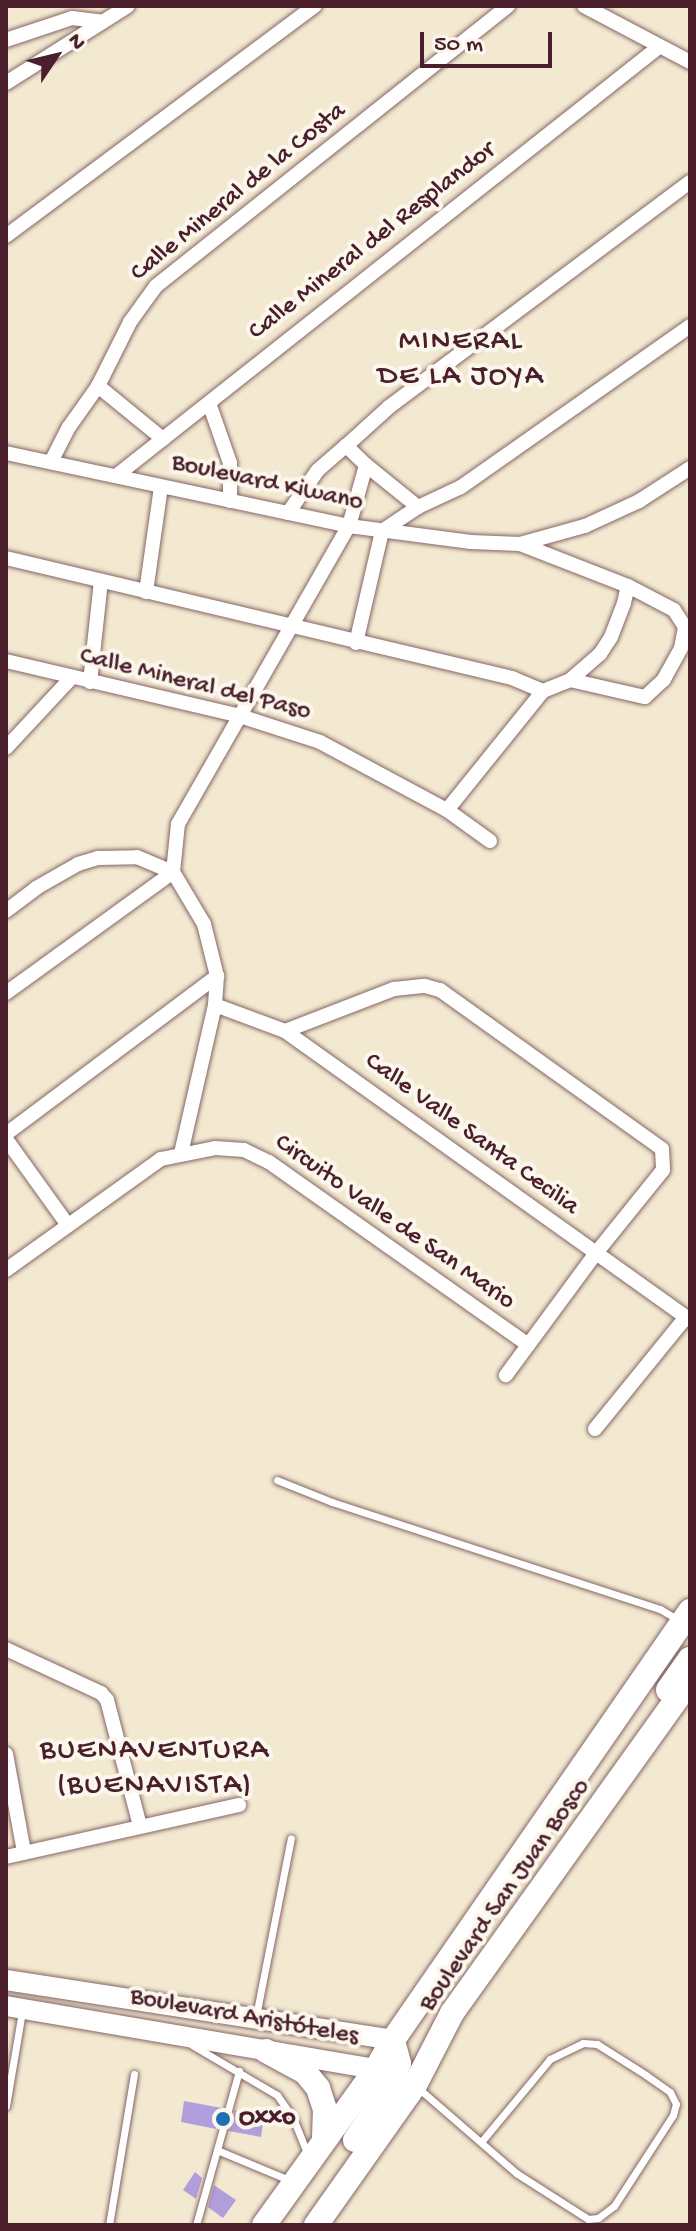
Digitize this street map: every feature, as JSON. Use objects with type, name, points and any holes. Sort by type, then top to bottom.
[{"type":"main road","name":"Boulevard San Juan Bosco","points":[[264,2225],[324,2137],[389,2057],[687,1620]]},
{"type":"main road","points":[[650,1739],[651,1716],[690,1659]]},
{"type":"main road","name":"Boulevard San Juan Bosco","points":[[316,2225],[415,2085],[452,2013],[690,1681]]},
{"type":"main road","points":[[389,2057],[417,2052],[452,2013]]},
{"type":"main road","points":[[266,2051],[305,2072],[318,2088],[325,2109],[324,2137]]},
{"type":"main road","name":"Boulevard San Juan Bosco","points":[[298,2225],[387,2093],[389,2057]]},
{"type":"street","points":[[6,67],[7,83],[128,6]]},
{"type":"street","points":[[6,236],[315,6]]},
{"type":"street","name":"Calle Mineral de la Costa","points":[[52,460],[69,427],[98,386],[130,322],[156,286],[508,6]]},
{"type":"street","points":[[584,6],[690,62]]},
{"type":"street","points":[[6,40],[72,18],[103,22]]},
{"type":"street","name":"Calle Mineral del Resplandor","points":[[116,476],[660,46]]},
{"type":"street","points":[[288,513],[318,470],[389,407],[690,182]]},
{"type":"street","points":[[356,643],[382,531],[418,507],[461,487],[690,326]]},
{"type":"street","points":[[98,386],[163,439]]},
{"type":"street","points":[[209,403],[230,463],[230,501]]},
{"type":"street","points":[[346,446],[418,507]]},
{"type":"street","name":"Boulevard Kiwano","points":[[6,453],[52,460],[161,487],[349,526],[520,544]]},
{"type":"street","points":[[6,993],[173,872],[178,824],[349,526],[366,465]]},
{"type":"street","points":[[520,544],[585,526],[639,501],[690,468]]},
{"type":"street","points":[[146,592],[161,487]]},
{"type":"street","points":[[520,544],[628,586],[674,610],[685,627],[681,648],[664,679],[645,697],[570,680]]},
{"type":"street","points":[[6,558],[512,678],[543,691]]},
{"type":"street","points":[[90,682],[101,581]]},
{"type":"street","points":[[447,810],[543,691],[570,680],[588,668],[611,637],[628,586]]},
{"type":"street","name":"Calle Mineral del Paso","points":[[6,661],[240,716],[320,742],[447,810],[490,841]]},
{"type":"street","points":[[6,748],[71,678]]},
{"type":"street","points":[[6,911],[36,888],[78,864],[98,858],[137,857],[173,872],[204,924],[217,976],[215,1005],[181,1153]]},
{"type":"street","points":[[67,1224],[6,1136],[217,976]]},
{"type":"street","points":[[285,1031],[394,989],[425,986],[440,990],[656,1142],[665,1156],[663,1170],[596,1253],[506,1375]]},
{"type":"street","name":"Calle Valle Santa Cecilia","points":[[215,1005],[285,1031],[688,1318]]},
{"type":"street","name":"Circuito Valle de San Mario","points":[[6,1270],[144,1168],[181,1153],[215,1148],[244,1150],[269,1162],[528,1345]]},
{"type":"street","points":[[595,1429],[688,1318]]},
{"type":"street","points":[[6,1649],[101,1693],[107,1700],[140,1826]]},
{"type":"street","points":[[6,1754],[24,1852]]},
{"type":"street","points":[[6,1857],[239,1805]]},
{"type":"street","name":"Boulevard Aristóteles","points":[[6,1980],[255,2019],[389,2057]]},
{"type":"street","name":"Boulevard Aristóteles","points":[[14,2007],[266,2051],[389,2057]]},
{"type":"lane","points":[[277,1480],[332,1502],[687,1620]]},
{"type":"lane","points":[[255,2019],[291,1838]]},
{"type":"lane","points":[[6,2106],[14,2007]]},
{"type":"lane","points":[[169,2033],[277,2095],[287,2106],[309,2159]]},
{"type":"lane","points":[[415,2085],[516,2173],[576,2214],[598,2218],[614,2206],[673,2115],[676,2104],[670,2092],[646,2075],[597,2044],[583,2043],[550,2059],[481,2142]]},
{"type":"lane","points":[[196,2225],[239,2071]]},
{"type":"lane","points":[[109,2225],[134,2074]]},
{"type":"lane","points":[[217,2150],[293,2182]]},
{"type":"building","points":[[184,2101],[222,2108],[216,2129],[181,2122]]},
{"type":"building","points":[[235,2110],[264,2116],[261,2137],[229,2131]]},
{"type":"building","points":[[195,2172],[202,2178],[196,2199],[183,2190]]},
{"type":"building","points":[[214,2185],[236,2200],[223,2218],[208,2207]]},
{"type":"place","name":"Oxxo","points":[[223,2119]]},
{"type":"district","name":"MINERAL DE LA JOYA","points":[[461,360]]},
{"type":"district","name":"BUENAVENTURA (BUENAVISTA)","points":[[155,1769]]}]
